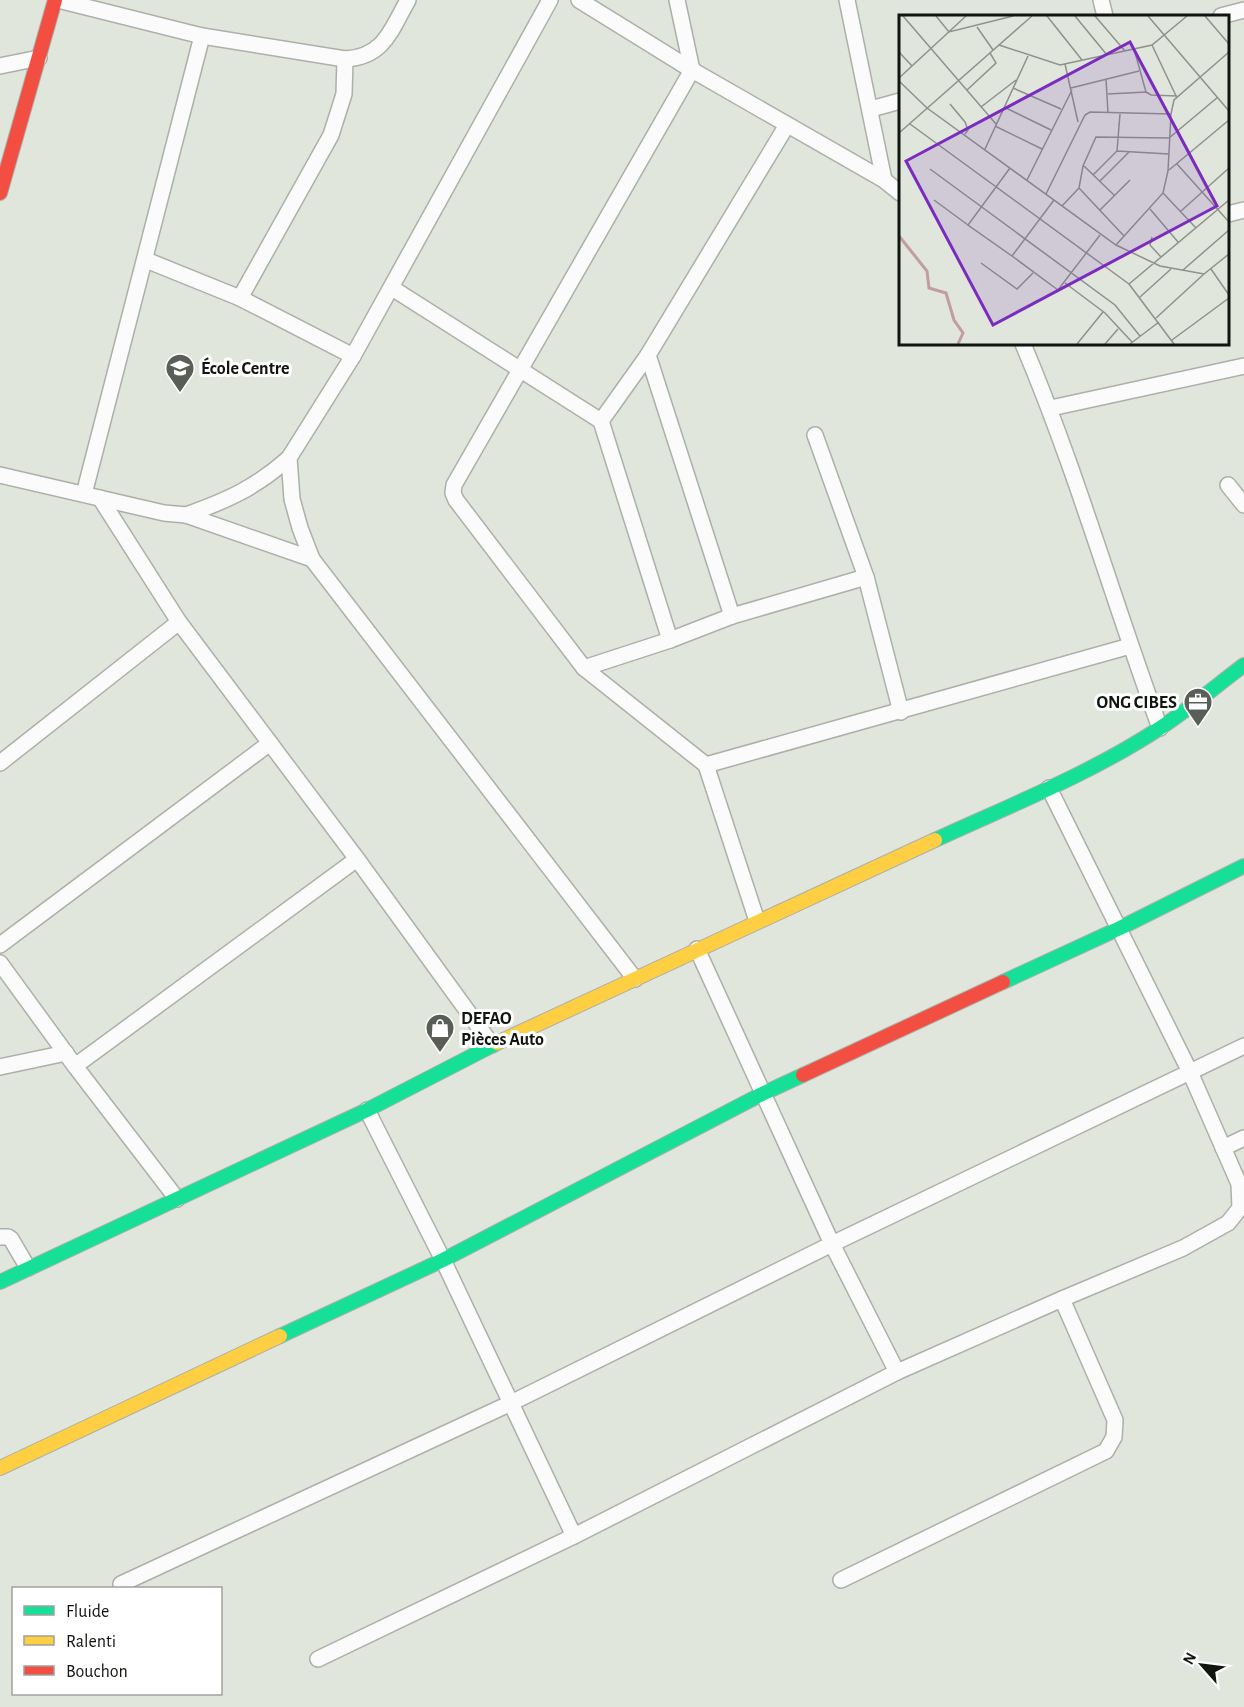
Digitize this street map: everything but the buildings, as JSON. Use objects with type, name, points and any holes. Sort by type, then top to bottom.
[{"type":"street","points":[[0,194],[3,175],[56,0],[202,36],[345,59],[361,58],[372,53],[384,42],[408,0]]},
{"type":"street","points":[[186,515],[244,492],[269,476],[289,458],[353,356],[392,288],[550,0]]},
{"type":"street","points":[[579,0],[692,69],[884,180],[899,192]]},
{"type":"street","points":[[677,0],[692,69],[454,485],[453,493],[584,668],[706,765],[757,921]]},
{"type":"street","points":[[847,0],[884,180]]},
{"type":"street","points":[[1101,0],[1105,15]]},
{"type":"street","points":[[1225,15],[1244,10]]},
{"type":"street","points":[[84,494],[202,36]]},
{"type":"street","points":[[0,66],[39,57]]},
{"type":"street","points":[[240,298],[331,135],[344,94],[345,59]]},
{"type":"street","points":[[871,109],[899,101]]},
{"type":"street","points":[[601,421],[648,355],[787,125]]},
{"type":"street","points":[[1229,214],[1244,210]]},
{"type":"street","points":[[146,260],[240,298],[353,356]]},
{"type":"street","points":[[392,288],[601,421],[670,640]]},
{"type":"street","points":[[1023,345],[1051,408],[1130,646],[1160,728]]},
{"type":"street","points":[[648,355],[732,616]]},
{"type":"street","points":[[1051,408],[1244,366]]},
{"type":"street","points":[[815,435],[866,577],[900,712]]},
{"type":"street","points":[[289,458],[292,499],[312,559],[635,979]]},
{"type":"street","points":[[0,475],[164,513],[186,515],[312,559]]},
{"type":"street","points":[[1228,485],[1244,505]]},
{"type":"street","points":[[100,498],[179,622],[357,859],[492,1045]]},
{"type":"street","points":[[584,668],[670,640],[732,616],[866,577]]},
{"type":"street","points":[[0,762],[179,622]]},
{"type":"street","points":[[706,765],[1130,646]]},
{"type":"street","points":[[0,1282],[368,1110],[492,1045],[1049,788],[1160,728],[1244,665]]},
{"type":"street","points":[[0,945],[270,743]]},
{"type":"street","points":[[318,1659],[574,1536],[897,1372],[1183,1248],[1228,1223],[1240,1208],[1239,1184],[1190,1072],[1049,788]]},
{"type":"street","points":[[75,1066],[357,859]]},
{"type":"street","points":[[0,1468],[443,1260],[762,1094],[1120,928],[1244,866]]},
{"type":"street","points":[[696,949],[832,1244],[897,1372]]},
{"type":"street","points":[[0,963],[75,1066],[177,1199]]},
{"type":"street","points":[[121,1584],[511,1403],[832,1244],[1244,1046]]},
{"type":"street","points":[[0,1067],[66,1053]]},
{"type":"street","points":[[368,1110],[443,1260],[574,1536]]},
{"type":"street","points":[[1223,1148],[1244,1138]]},
{"type":"street","points":[[0,1237],[11,1239],[28,1268]]},
{"type":"street","points":[[841,1580],[1106,1451],[1114,1437],[1115,1420],[1062,1299]]},
{"type":"traffic: fast","points":[[935,840],[1050,788],[1133,745],[1181,713],[1244,665]]},
{"type":"traffic: fast","points":[[1003,982],[1120,928],[1244,866]]},
{"type":"traffic: fast","points":[[0,1282],[367,1110],[497,1043]]},
{"type":"traffic: fast","points":[[280,1336],[443,1260],[762,1094],[803,1075]]},
{"type":"traffic: slow","points":[[497,1043],[935,840]]},
{"type":"traffic: slow","points":[[0,1468],[280,1336]]},
{"type":"traffic: jam","points":[[0,193],[55,0]]},
{"type":"traffic: jam","points":[[803,1075],[1003,982]]},
{"type":"place","name":"École Centre","points":[[180,394]]},
{"type":"place","name":"ONG CIBES","points":[[1198,728]]},
{"type":"place","name":"DEFAO Pièces Auto","points":[[440,1054]]}]
